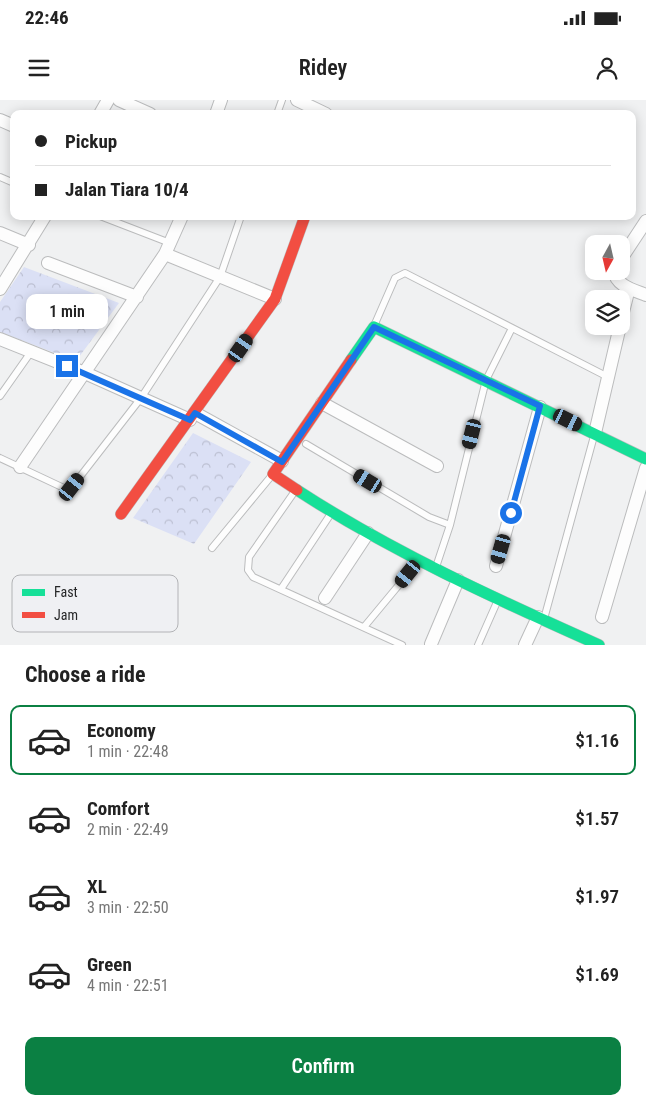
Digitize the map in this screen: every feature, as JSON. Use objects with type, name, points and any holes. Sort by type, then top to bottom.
[{"type":"street","points":[[119,100],[141,110]]},
{"type":"street","points":[[297,100],[318,110]]},
{"type":"street","points":[[0,288],[29,245],[43,220]]},
{"type":"street","points":[[20,467],[137,297],[167,248],[180,220]]},
{"type":"street","points":[[121,514],[275,299],[304,220]]},
{"type":"street","points":[[630,249],[641,237],[646,221]]},
{"type":"street","points":[[0,234],[29,245]]},
{"type":"street","points":[[167,248],[220,277],[275,299]]},
{"type":"street","points":[[48,264],[137,297]]},
{"type":"street","points":[[618,280],[628,288],[646,295]]},
{"type":"street","points":[[599,645],[579,641],[499,598],[419,561],[368,534],[272,474],[374,327],[646,459]]},
{"type":"street","points":[[595,433],[618,335]]},
{"type":"street","points":[[0,339],[141,398],[192,416],[282,462]]},
{"type":"street","points":[[322,403],[436,466]]},
{"type":"street","points":[[496,566],[540,406]]},
{"type":"street","points":[[602,617],[646,468]]},
{"type":"street","points":[[325,598],[368,534]]},
{"type":"street","points":[[431,644],[458,580]]},
{"type":"street","points":[[525,645],[541,619]]},
{"type":"lane","points":[[108,220],[167,248]]},
{"type":"lane","points":[[0,458],[70,489],[141,398],[220,277],[240,220]]},
{"type":"lane","points":[[374,327],[395,278],[405,273],[511,330],[608,377]]},
{"type":"lane","points":[[436,569],[450,526],[486,380],[511,330]]},
{"type":"lane","points":[[0,396],[31,352]]},
{"type":"lane","points":[[541,619],[595,433]]},
{"type":"lane","points":[[306,444],[429,517],[450,526]]},
{"type":"lane","points":[[212,548],[272,474]]},
{"type":"lane","points":[[296,490],[250,557],[247,565],[253,577],[402,645]]},
{"type":"lane","points":[[281,589],[333,511]]},
{"type":"lane","points":[[364,628],[419,561]]},
{"type":"lane","points":[[478,645],[499,598]]},
{"type":"green space","points":[[24,267],[119,303],[76,361],[0,332],[0,302]]},
{"type":"green space","points":[[193,433],[251,462],[194,544],[133,518]]},
{"type":"traffic: fast","points":[[351,360],[374,327],[646,459]]},
{"type":"traffic: fast","points":[[297,490],[333,513],[445,574],[599,645]]},
{"type":"traffic: jam","points":[[121,514],[275,299],[304,220]]},
{"type":"traffic: jam","points":[[297,490],[273,474],[351,360]]},
{"type":"route","points":[[67,366],[190,420],[195,413],[282,462],[374,327],[540,406],[511,513]]}]
